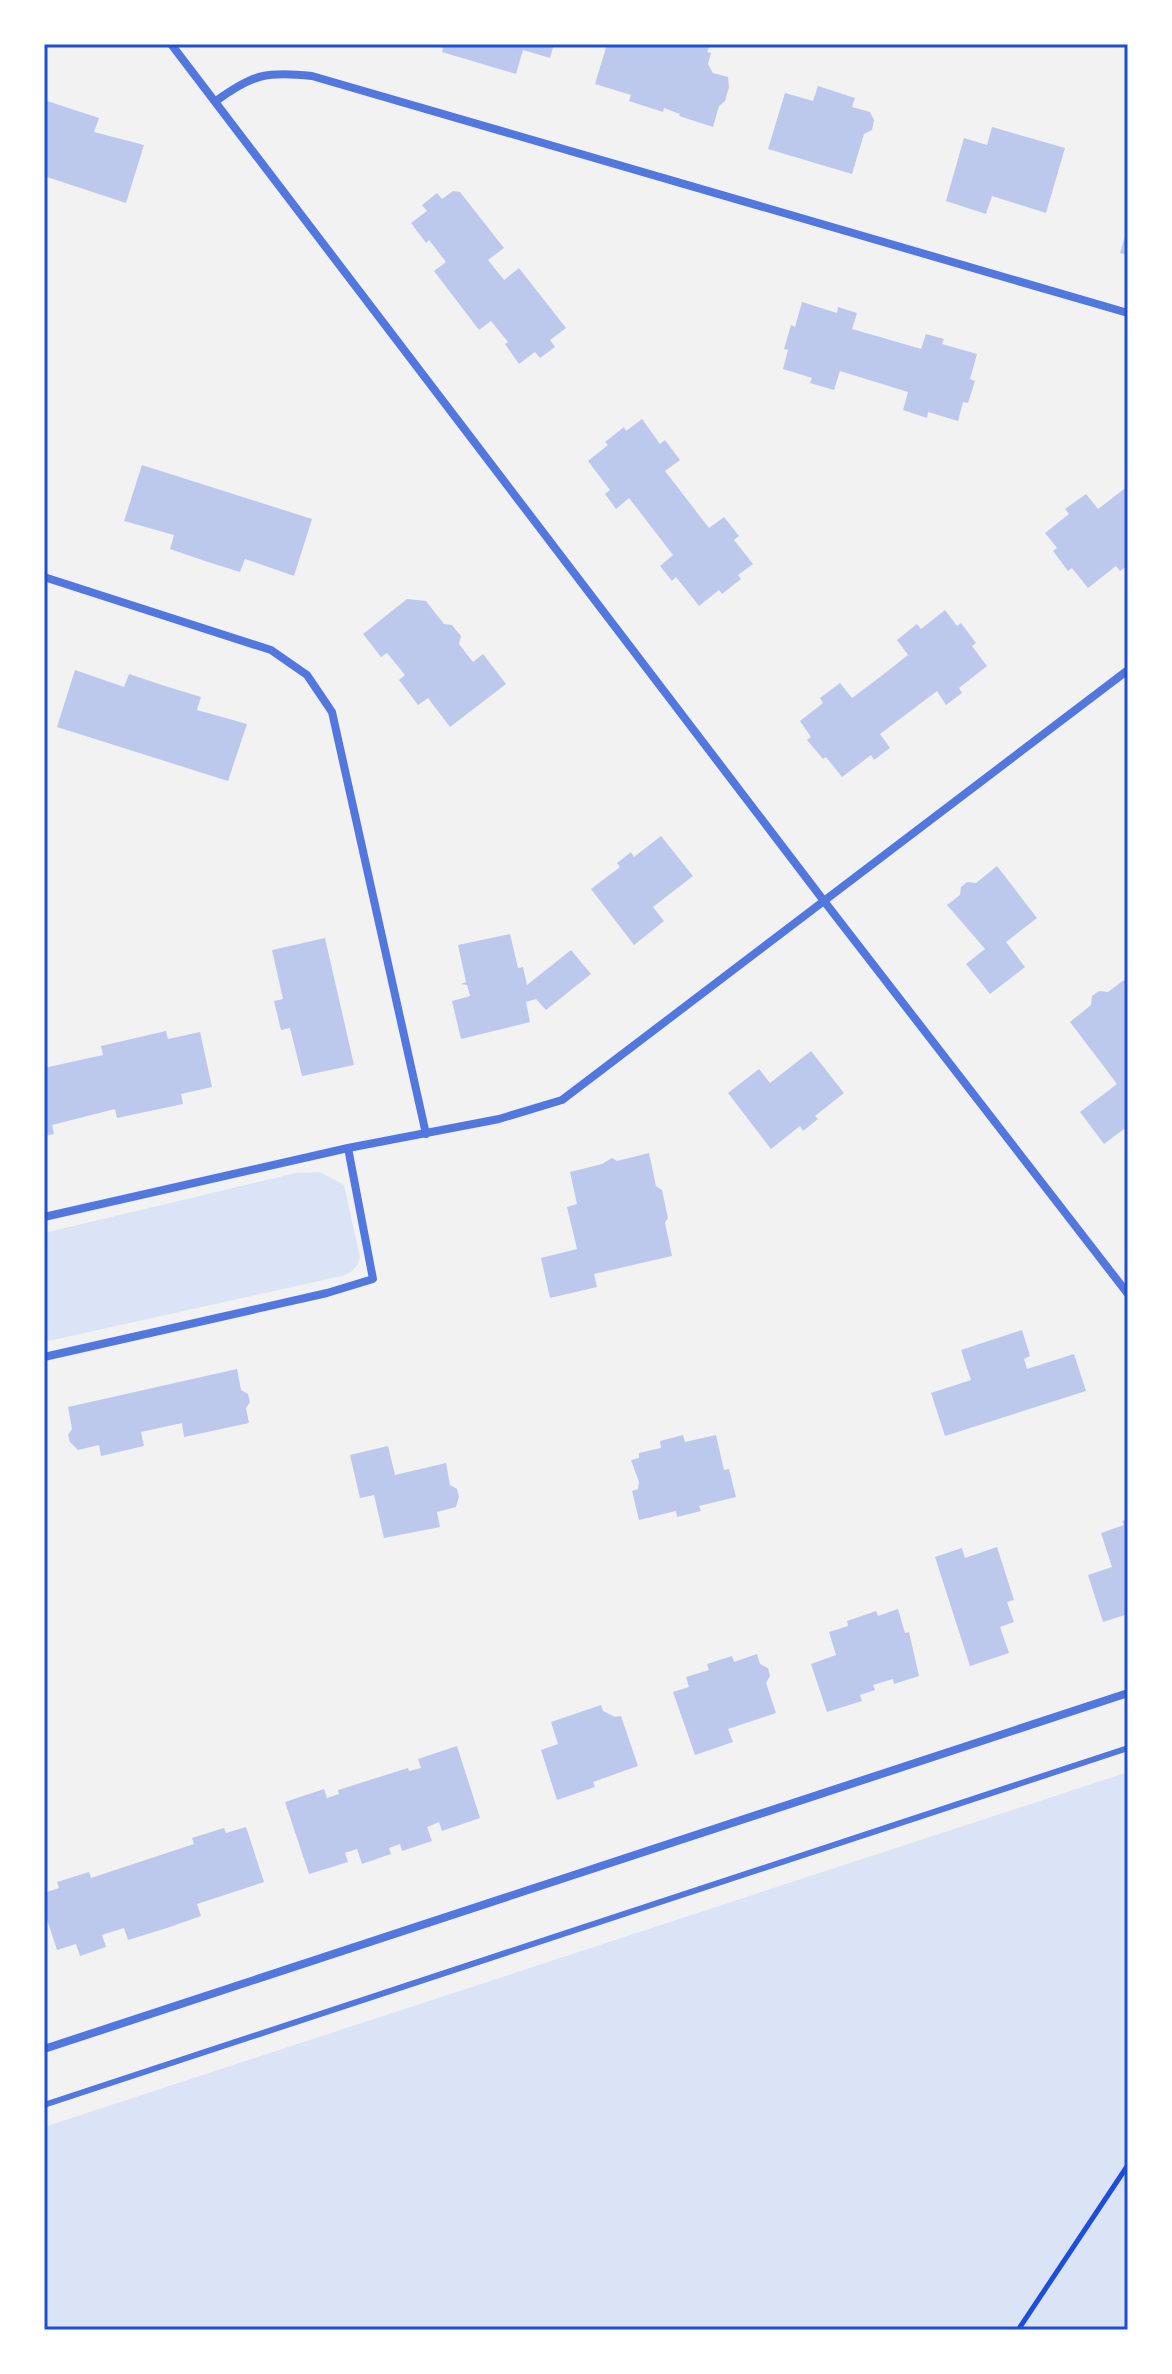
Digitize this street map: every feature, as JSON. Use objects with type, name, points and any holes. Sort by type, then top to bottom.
[{"type":"street","points":[[171,44],[824,901],[1128,1294]]},
{"type":"street","points":[[216,101],[242,83],[260,76],[279,73],[312,76],[1128,313]]},
{"type":"street","points":[[44,577],[271,650],[307,675],[321,694],[332,712],[426,1134]]},
{"type":"street","points":[[44,1217],[348,1148],[499,1119],[562,1100],[1128,670]]},
{"type":"street","points":[[44,1357],[327,1293],[373,1279],[348,1148]]},
{"type":"street","points":[[44,2049],[1128,1693]]},
{"type":"lane","points":[[44,2105],[1128,1748]]},
{"type":"path","points":[[1018,2330],[1128,2165]]},
{"type":"shaded area","points":[[320,1172],[344,1185],[360,1257],[349,1273],[44,1342],[44,1233],[296,1173]]},
{"type":"shaded area","points":[[1128,1772],[1128,2330],[44,2330],[44,2127]]},
{"type":"building","points":[[444,44],[554,44],[550,58],[523,50],[516,74],[442,52]]},
{"type":"building","points":[[607,44],[698,44],[709,47],[708,64],[713,73],[728,77],[729,87],[713,127],[664,108],[663,112],[629,101],[631,95],[595,84]]},
{"type":"building","points":[[818,86],[855,98],[852,107],[870,112],[874,120],[872,130],[864,134],[852,174],[768,149],[785,93],[813,101]]},
{"type":"building","points":[[44,100],[99,118],[94,132],[144,145],[126,203],[44,176]]},
{"type":"building","points":[[992,127],[1065,148],[1046,213],[992,196],[986,214],[946,201],[964,138],[987,145]]},
{"type":"building","points":[[453,191],[460,192],[504,248],[488,260],[504,280],[519,268],[566,328],[550,340],[555,347],[540,358],[535,352],[519,364],[505,344],[508,342],[491,321],[479,330],[434,271],[446,262],[411,223],[427,211],[422,205],[437,193],[442,199]]},
{"type":"building","points":[[1128,229],[1128,255],[1120,253]]},
{"type":"building","points":[[802,302],[837,313],[838,307],[857,313],[852,329],[921,349],[926,334],[944,339],[942,344],[977,354],[970,379],[975,381],[968,403],[963,402],[958,421],[928,412],[927,418],[903,410],[908,392],[840,371],[834,390],[810,383],[812,378],[783,369],[788,350],[784,349],[791,325],[795,327]]},
{"type":"building","points":[[642,419],[660,444],[665,440],[680,460],[665,471],[709,528],[724,517],[739,536],[734,540],[753,564],[738,575],[741,579],[722,594],[719,590],[699,606],[676,577],[672,581],[660,566],[673,555],[629,498],[616,509],[605,494],[610,490],[588,461],[624,427],[626,431]]},
{"type":"building","points":[[142,465],[312,519],[294,576],[245,559],[240,572],[205,561],[170,549],[174,535],[124,521]]},
{"type":"building","points":[[1128,486],[1128,565],[1120,571],[1116,566],[1088,588],[1072,568],[1068,571],[1053,551],[1057,548],[1045,533],[1069,514],[1065,509],[1086,494],[1098,509]]},
{"type":"building","points":[[407,599],[426,601],[444,624],[452,625],[461,636],[459,644],[473,662],[483,654],[506,684],[450,727],[428,698],[418,705],[399,680],[405,675],[387,653],[381,657],[363,634]]},
{"type":"building","points":[[945,610],[957,626],[961,623],[976,643],[972,646],[987,666],[959,688],[962,693],[946,705],[937,691],[880,734],[890,748],[874,760],[871,755],[842,777],[807,740],[811,737],[800,721],[823,703],[820,698],[840,683],[852,698],[880,677],[908,655],[897,640],[917,624],[921,629]]},
{"type":"building","points":[[75,670],[124,687],[129,674],[201,697],[197,710],[247,724],[228,781],[57,727]]},
{"type":"building","points":[[661,836],[693,876],[653,907],[664,921],[634,945],[591,889],[620,867],[617,863],[631,852],[634,857]]},
{"type":"building","points":[[997,866],[1037,918],[1006,942],[1025,967],[990,994],[966,964],[985,949],[947,905],[960,895],[961,887],[967,882],[976,883]]},
{"type":"building","points":[[510,934],[518,968],[523,967],[527,985],[571,950],[591,974],[546,1010],[536,999],[526,1002],[530,1022],[461,1039],[452,1001],[470,996],[467,985],[461,984],[466,982],[458,945]]},
{"type":"building","points":[[325,938],[354,1065],[302,1076],[290,1028],[281,1030],[274,1001],[283,999],[272,950]]},
{"type":"building","points":[[1124,980],[1128,985],[1128,1126],[1104,1144],[1080,1112],[1117,1084],[1070,1022],[1091,1005],[1092,996],[1099,991],[1108,992]]},
{"type":"building","points":[[166,1031],[168,1039],[200,1032],[212,1087],[181,1094],[183,1104],[117,1118],[115,1109],[52,1125],[54,1134],[44,1136],[44,1068],[103,1055],[101,1046]]},
{"type":"building","points":[[811,1051],[844,1093],[815,1116],[818,1119],[803,1131],[800,1126],[771,1149],[728,1093],[759,1069],[770,1083]]},
{"type":"building","points":[[649,1153],[656,1186],[662,1190],[672,1256],[594,1274],[597,1287],[550,1298],[541,1258],[577,1249],[567,1207],[577,1204],[570,1172],[602,1164],[612,1158],[617,1161]]},
{"type":"building","points":[[1022,1330],[1030,1356],[1024,1359],[1027,1369],[1074,1354],[1086,1391],[945,1436],[931,1393],[971,1380],[961,1350]]},
{"type":"building","points":[[237,1369],[241,1390],[248,1394],[250,1402],[246,1408],[249,1423],[184,1437],[182,1423],[141,1432],[144,1446],[101,1456],[99,1445],[78,1450],[70,1442],[68,1435],[72,1429],[68,1407]]},
{"type":"building","points":[[683,1435],[685,1442],[716,1435],[724,1470],[729,1469],[736,1497],[699,1506],[701,1511],[677,1517],[676,1511],[639,1520],[632,1491],[638,1489],[639,1482],[631,1460],[639,1458],[639,1453],[661,1448],[660,1441]]},
{"type":"building","points":[[388,1446],[395,1475],[446,1463],[450,1485],[457,1489],[459,1497],[456,1507],[437,1512],[440,1527],[384,1538],[374,1495],[360,1498],[350,1455]]},
{"type":"building","points":[[1128,1519],[1128,1614],[1103,1622],[1088,1575],[1112,1567],[1101,1533],[1124,1525],[1122,1521]]},
{"type":"building","points":[[997,1547],[1014,1600],[1007,1602],[1014,1622],[1000,1627],[1009,1653],[970,1666],[935,1557],[962,1548],[965,1558]]},
{"type":"building","points":[[898,1609],[905,1633],[909,1632],[919,1676],[894,1684],[893,1679],[873,1685],[875,1690],[860,1695],[862,1701],[827,1712],[811,1664],[836,1655],[829,1632],[848,1626],[847,1621],[876,1611],[878,1616]]},
{"type":"building","points":[[757,1654],[760,1664],[768,1668],[770,1676],[766,1683],[776,1713],[728,1729],[733,1742],[695,1755],[673,1692],[689,1687],[686,1677],[709,1670],[707,1664],[732,1656],[734,1662]]},
{"type":"building","points":[[601,1705],[603,1711],[615,1717],[621,1716],[638,1766],[593,1782],[595,1787],[557,1800],[541,1750],[558,1744],[551,1722]]},
{"type":"building","points":[[457,1746],[480,1818],[442,1831],[439,1822],[427,1827],[432,1841],[402,1851],[400,1844],[389,1848],[391,1854],[362,1864],[357,1849],[345,1853],[348,1862],[309,1874],[285,1802],[324,1789],[327,1798],[339,1794],[338,1790],[408,1768],[409,1771],[421,1768],[418,1759]]},
{"type":"building","points":[[246,1827],[264,1882],[197,1904],[201,1916],[167,1928],[128,1940],[124,1928],[102,1935],[106,1947],[80,1956],[76,1944],[57,1950],[44,1910],[44,1893],[59,1888],[57,1882],[89,1872],[91,1878],[194,1844],[192,1838],[224,1828],[226,1833]]}]
